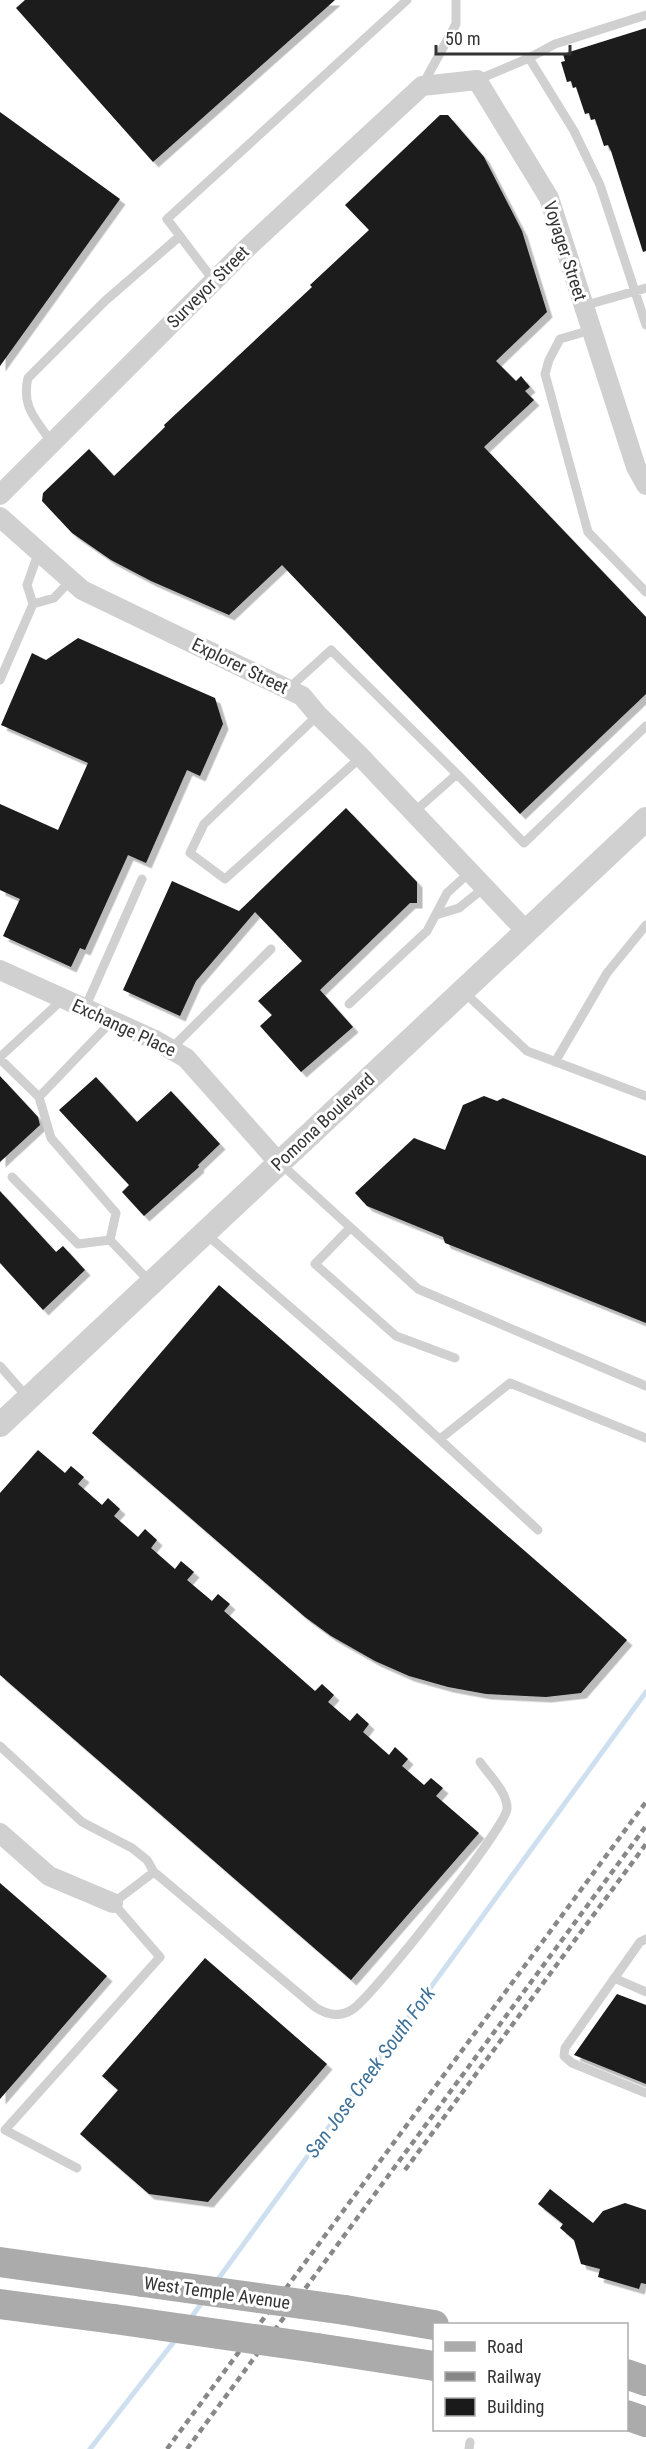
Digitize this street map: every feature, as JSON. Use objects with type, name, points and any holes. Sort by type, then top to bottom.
[{"type":"main road","name":"West Temple Avenue","points":[[0,2262],[345,2310],[433,2325]]},
{"type":"main road","points":[[0,2304],[433,2366]]},
{"type":"main road","points":[[628,2374],[646,2381]]},
{"type":"main road","points":[[628,2415],[646,2422]]},
{"type":"street","points":[[422,86],[477,80]]},
{"type":"street","name":"Voyager Street","points":[[477,80],[549,198],[636,467],[646,485]]},
{"type":"street","name":"Surveyor Street","points":[[0,495],[214,281],[422,86]]},
{"type":"street","name":"Explorer Street","points":[[0,517],[82,590],[302,696],[318,716],[361,757],[526,931]]},
{"type":"street","name":"Pomona Boulevard","points":[[0,1425],[646,819]]},
{"type":"street","name":"Exchange Place","points":[[0,970],[85,1008],[186,1058],[279,1163]]},
{"type":"street","points":[[0,1833],[49,1876],[113,1903]]},
{"type":"lane","points":[[214,281],[167,219],[407,0]]},
{"type":"lane","points":[[422,86],[456,24],[456,0]]},
{"type":"lane","points":[[477,80],[529,58],[555,44],[646,15]]},
{"type":"lane","points":[[529,58],[574,130],[600,185],[646,325]]},
{"type":"lane","points":[[52,443],[26,405],[25,392],[28,378],[105,301],[180,236]]},
{"type":"lane","points":[[584,306],[646,288]]},
{"type":"lane","points":[[591,330],[560,339],[549,360],[545,374],[588,532],[646,592]]},
{"type":"lane","points":[[0,680],[33,604],[27,585],[39,551]]},
{"type":"lane","points":[[33,604],[54,598],[71,580]]},
{"type":"lane","points":[[288,689],[331,650],[524,843],[646,726]]},
{"type":"lane","points":[[318,716],[204,824],[190,853],[225,879],[361,757]]},
{"type":"lane","points":[[414,812],[457,774]]},
{"type":"lane","points":[[349,1004],[427,931],[447,893],[470,872]]},
{"type":"lane","points":[[85,1008],[142,879]]},
{"type":"lane","points":[[436,915],[459,908],[485,887]]},
{"type":"lane","points":[[555,1062],[607,973],[646,925]]},
{"type":"lane","points":[[171,1049],[271,949]]},
{"type":"lane","points":[[462,990],[527,1051],[646,1096]]},
{"type":"lane","points":[[63,999],[0,1058],[39,1096],[51,1138],[116,1213],[110,1240]]},
{"type":"lane","points":[[39,1096],[112,1021]]},
{"type":"lane","points":[[279,1163],[418,1289],[646,1386]]},
{"type":"lane","points":[[12,1177],[78,1244],[110,1240]]},
{"type":"lane","points":[[350,1228],[315,1264],[396,1336],[455,1358]]},
{"type":"lane","points":[[204,1233],[440,1439],[538,1530]]},
{"type":"lane","points":[[110,1240],[151,1283]]},
{"type":"lane","points":[[0,1366],[28,1398]]},
{"type":"lane","points":[[440,1439],[510,1383],[646,1438]]},
{"type":"lane","points":[[0,1746],[82,1822],[132,1848],[147,1860],[154,1872],[326,2014],[352,2010],[363,2000],[471,1867],[503,1820],[507,1806],[506,1798],[480,1762]]},
{"type":"lane","points":[[77,2168],[5,2130],[160,1957],[113,1903],[154,1872]]},
{"type":"lane","points":[[646,1939],[640,1942],[614,1978],[565,2048],[564,2056],[572,2063],[646,2093]]},
{"type":"lane","points":[[614,1978],[646,1992]]},
{"type":"building","points":[[25,0],[335,0],[153,162],[16,8]]},
{"type":"building","points":[[646,28],[646,251],[643,252],[611,151],[608,145],[604,146],[595,119],[591,120],[589,113],[585,114],[576,87],[573,88],[571,81],[567,82],[561,62],[565,61],[563,54]]},
{"type":"building","points":[[0,112],[120,199],[0,366]]},
{"type":"building","points":[[440,115],[448,115],[484,157],[522,231],[547,312],[496,361],[516,381],[521,376],[530,387],[525,391],[534,400],[484,447],[646,617],[646,694],[520,814],[282,565],[229,615],[151,581],[111,560],[72,533],[42,501],[43,493],[89,449],[114,476],[165,427],[164,425],[312,287],[310,285],[369,230],[345,205]]},
{"type":"building","points":[[78,638],[215,698],[223,724],[200,776],[187,770],[146,863],[128,855],[85,950],[80,948],[71,967],[3,936],[20,899],[0,890],[0,804],[58,830],[88,763],[1,725],[32,653],[46,660]]},
{"type":"building","points":[[346,808],[417,882],[417,903],[410,903],[320,990],[353,1027],[301,1072],[260,1026],[272,1015],[258,1001],[302,961],[255,912],[196,981],[180,1016],[123,990],[172,881],[239,911]]},
{"type":"building","points":[[0,1076],[38,1117],[40,1125],[0,1162]]},
{"type":"building","points":[[96,1077],[137,1122],[171,1091],[220,1144],[198,1165],[199,1167],[144,1216],[122,1192],[129,1185],[59,1110]]},
{"type":"building","points":[[484,1096],[497,1101],[503,1098],[646,1156],[646,1323],[445,1243],[443,1237],[367,1206],[355,1193],[414,1138],[445,1150],[463,1105]]},
{"type":"building","points":[[0,1191],[56,1252],[63,1246],[85,1270],[43,1310],[0,1263]]},
{"type":"building","points":[[219,1285],[627,1640],[581,1693],[546,1697],[486,1694],[448,1687],[409,1676],[375,1661],[331,1636],[305,1617],[92,1433]]},
{"type":"building","points":[[38,1450],[65,1473],[71,1466],[84,1477],[78,1484],[102,1505],[108,1498],[120,1509],[114,1516],[138,1537],[145,1529],[157,1540],[151,1548],[175,1569],[181,1561],[194,1572],[187,1580],[212,1601],[218,1594],[230,1604],[224,1611],[315,1691],[322,1684],[334,1695],[328,1702],[350,1721],[357,1713],[369,1724],[363,1732],[389,1755],[395,1747],[408,1759],[402,1766],[424,1785],[431,1778],[443,1788],[436,1796],[479,1833],[351,1980],[0,1675],[0,1493]]},
{"type":"building","points":[[0,1883],[107,1976],[0,2099]]},
{"type":"building","points":[[205,1958],[327,2064],[208,2202],[149,2194],[80,2134],[118,2090],[102,2076]]},
{"type":"building","points":[[617,1994],[646,2005],[646,2084],[574,2055]]},
{"type":"building","points":[[550,2189],[593,2223],[603,2211],[625,2203],[646,2210],[646,2284],[641,2283],[639,2289],[598,2277],[600,2269],[581,2264],[574,2240],[560,2228],[563,2224],[538,2204]]},
{"type":"waterway","name":"San Jose Creek South Fork","points":[[216,2282],[646,1692]]},
{"type":"waterway","name":"San Jose Creek South Fork","points":[[190,2319],[204,2300]]},
{"type":"waterway","name":"San Jose Creek South Fork","points":[[90,2449],[176,2339]]},
{"type":"railway","points":[[167,2449],[646,1802]]},
{"type":"railway","points":[[187,2449],[646,1826]]},
{"type":"railway","points":[[405,2170],[646,1844]]}]
